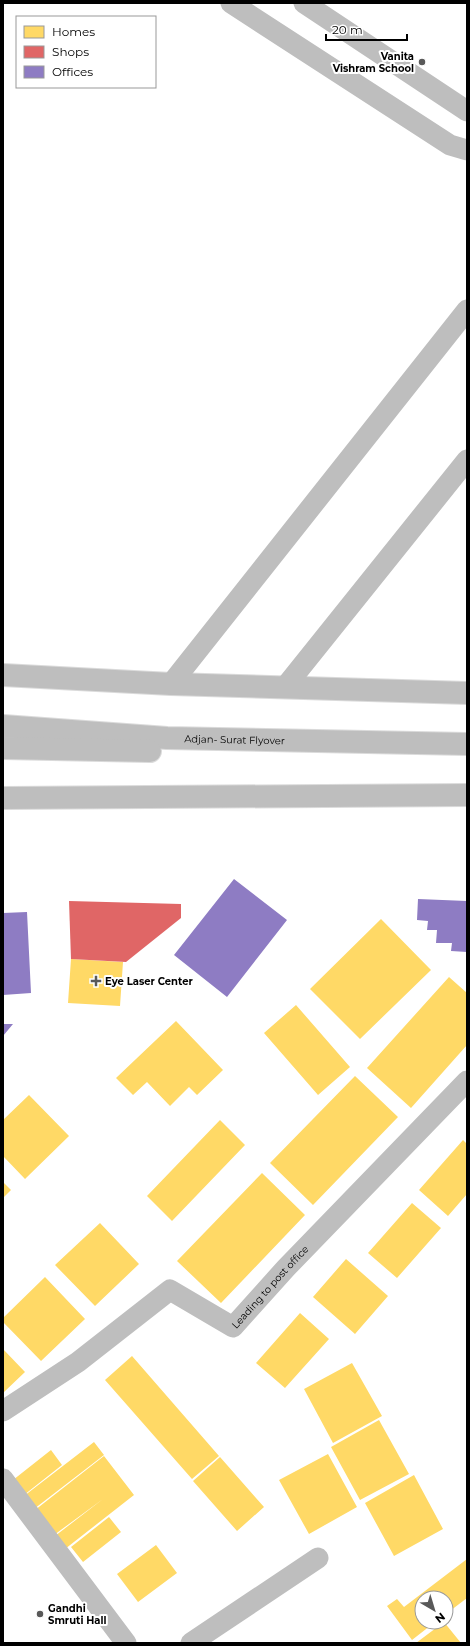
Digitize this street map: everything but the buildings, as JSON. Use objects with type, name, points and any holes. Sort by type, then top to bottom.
[{"type":"highway","points":[[3,675],[171,684],[467,693]]},
{"type":"highway","name":"Adjan- Surat Flyover","points":[[3,726],[167,738],[467,744]]},
{"type":"highway","name":"Adjan- Surat Flyover","points":[[3,748],[467,757]]},
{"type":"highway","points":[[3,798],[467,795]]},
{"type":"street","points":[[231,3],[450,145],[467,150]]},
{"type":"street","points":[[304,3],[467,111]]},
{"type":"street","points":[[171,684],[467,310]]},
{"type":"street","points":[[285,687],[467,460]]},
{"type":"street","name":"Leading to post office","points":[[3,1411],[78,1362],[170,1290],[233,1327],[286,1268],[467,1081]]},
{"type":"street","points":[[3,1479],[126,1643]]},
{"type":"street","points":[[191,1643],[318,1558]]},
{"type":"place","name":"Vanita Vishram School","points":[[422,62]]},
{"type":"place","name":"Eye Laser Center","points":[[96,981]]},
{"type":"place","name":"Gandhi Smruti Hall","points":[[40,1614]]}]
